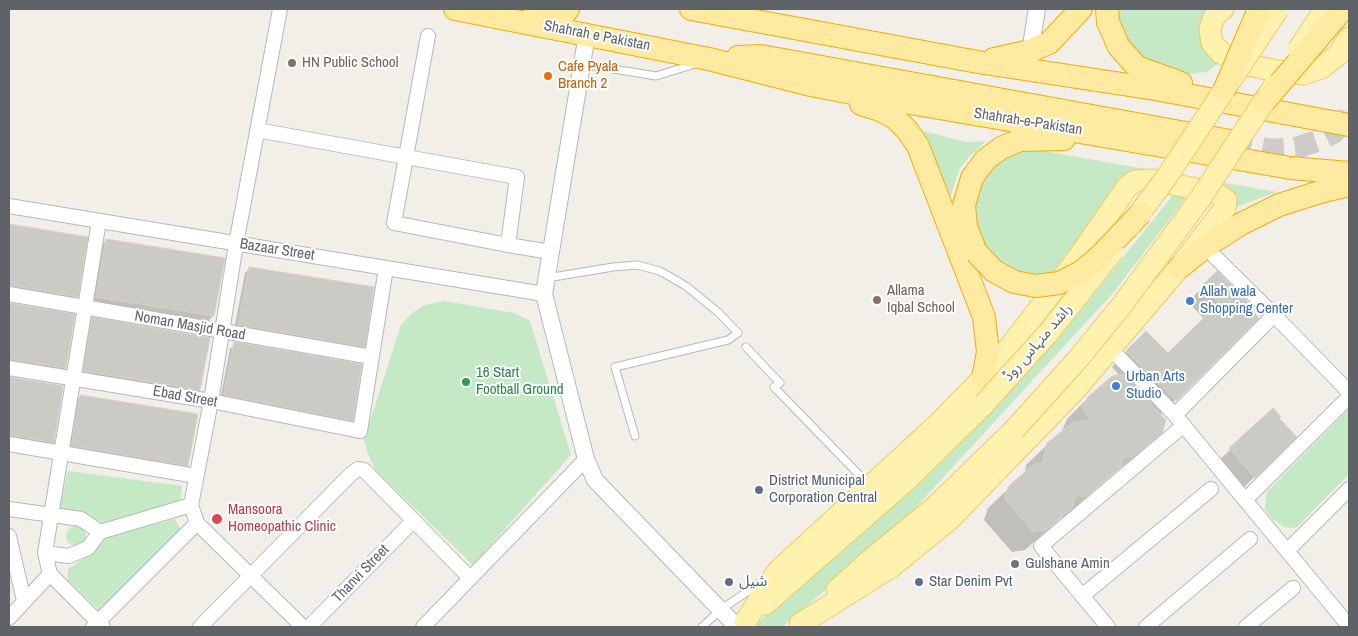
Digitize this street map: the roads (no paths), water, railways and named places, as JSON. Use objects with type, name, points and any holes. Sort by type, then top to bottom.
[{"type":"highway","name":"Shahrah e Pakistan","points":[[455,9],[709,59]]},
{"type":"highway","points":[[520,9],[558,15],[565,13],[568,9]]},
{"type":"highway","points":[[978,62],[1030,51],[1049,43],[1081,9]]},
{"type":"highway","points":[[1107,9],[1108,22],[1119,47],[1137,67],[1230,98],[1310,118],[1349,125]]},
{"type":"highway","points":[[1230,98],[1259,9]]},
{"type":"highway","points":[[1264,102],[1343,9]]},
{"type":"highway","points":[[702,10],[978,62],[1155,89],[1230,98]]},
{"type":"highway","points":[[709,59],[761,56],[1230,141]]},
{"type":"highway","name":"Shahrah-e-Pakistan","points":[[709,59],[811,85],[1291,168],[1349,173]]},
{"type":"highway","points":[[811,85],[853,102],[880,110],[895,118],[907,130],[918,146],[984,317],[988,352],[983,378]]},
{"type":"highway","points":[[1310,118],[1349,118]]},
{"type":"highway","points":[[1140,212],[1099,257],[1081,272],[1058,283],[1036,286],[1014,282],[994,271],[976,252],[966,227],[964,205],[972,178],[985,160],[1001,148],[1020,140],[1145,142]]},
{"type":"highway","points":[[1179,268],[1205,247],[1241,224],[1280,205],[1349,185]]},
{"type":"main road","points":[[1223,9],[1214,17],[1210,29],[1212,43],[1220,53],[1244,64],[1304,74],[1321,68],[1339,54],[1349,38]]},
{"type":"main road","name":"راشد منہاس روڈ","points":[[741,626],[910,477],[984,404],[1069,308],[1094,278],[1140,212],[1230,98],[1278,9]]},
{"type":"main road","points":[[799,626],[869,560],[936,506],[1014,430],[1078,359],[1122,305],[1200,199],[1325,9]]},
{"type":"main road","points":[[741,626],[778,570],[938,424],[983,378],[1012,344],[1078,258],[1127,186],[1135,181],[1151,180],[1216,193],[1226,200],[1225,208],[1179,268],[1110,348],[1068,396],[950,519],[892,567],[799,626]]},
{"type":"street","points":[[280,9],[236,244],[212,401],[191,505],[197,523],[303,627]]},
{"type":"street","points":[[1030,51],[1037,9]]},
{"type":"street","points":[[588,34],[545,286],[586,459],[595,480],[720,610],[741,626]]},
{"type":"street","points":[[428,36],[394,223],[551,252]]},
{"type":"street","points":[[257,130],[517,177],[508,245]]},
{"type":"street","name":"Bazaar Street","points":[[9,206],[386,268],[545,286]]},
{"type":"street","points":[[99,221],[51,515],[46,553],[50,574],[98,626],[197,523]]},
{"type":"street","points":[[1205,247],[1349,392]]},
{"type":"street","points":[[372,357],[386,268]]},
{"type":"street","name":"Noman Masjid Road","points":[[9,294],[372,357]]},
{"type":"street","points":[[1108,627],[1041,546],[1180,420],[1274,315]]},
{"type":"street","points":[[1110,348],[1180,420],[1349,626]]},
{"type":"street","name":"Ebad Street","points":[[9,368],[212,401],[360,431],[372,357]]},
{"type":"street","points":[[1245,500],[1349,397]]},
{"type":"street","points":[[9,444],[196,476]]},
{"type":"street","points":[[423,627],[586,459]]},
{"type":"street","points":[[200,627],[358,469],[364,470],[470,578]]},
{"type":"street","points":[[1082,596],[1211,489]]},
{"type":"street","points":[[1287,551],[1349,489]]},
{"type":"street","points":[[46,553],[69,556],[88,548],[100,532],[191,505]]},
{"type":"street","points":[[9,509],[82,520],[100,532]]},
{"type":"street","name":"Thanvi Street","points":[[309,627],[413,520]]},
{"type":"street","points":[[9,536],[24,601]]},
{"type":"street","points":[[1146,627],[1250,538]]},
{"type":"street","points":[[9,618],[50,574]]},
{"type":"street","points":[[1246,627],[1293,588]]},
{"type":"lane","points":[[583,64],[656,76],[709,59]]},
{"type":"lane","points":[[545,286],[613,267],[637,264],[660,271],[686,286],[719,313],[738,332],[728,340],[615,367],[634,436]]},
{"type":"lane","points":[[746,346],[780,383],[774,388],[870,486]]},
{"type":"lane","points":[[702,627],[720,610],[778,570]]},
{"type":"tunnel","points":[[1230,141],[1271,150],[1296,148],[1333,133],[1346,120],[1349,113]]},
{"type":"place","name":"HN Public School","points":[[292,63]]},
{"type":"place","name":"Cafe Pyala Branch 2","points":[[548,76]]},
{"type":"place","name":"Allama Iqbal School","points":[[877,300]]},
{"type":"place","name":"Allah wala Shopping Center","points":[[1190,301]]},
{"type":"place","name":"16 Start Football Ground","points":[[466,382]]},
{"type":"place","name":"Urban Arts Studio","points":[[1116,386]]},
{"type":"place","name":"District Municipal Corporation Central","points":[[759,490]]},
{"type":"place","name":"Mansoora Homeopathic Clinic","points":[[217,519]]},
{"type":"place","name":"Gulshane Amin","points":[[1015,564]]},
{"type":"place","name":"شیل","points":[[729,582]]},
{"type":"place","name":"Star Denim Pvt","points":[[919,582]]}]
